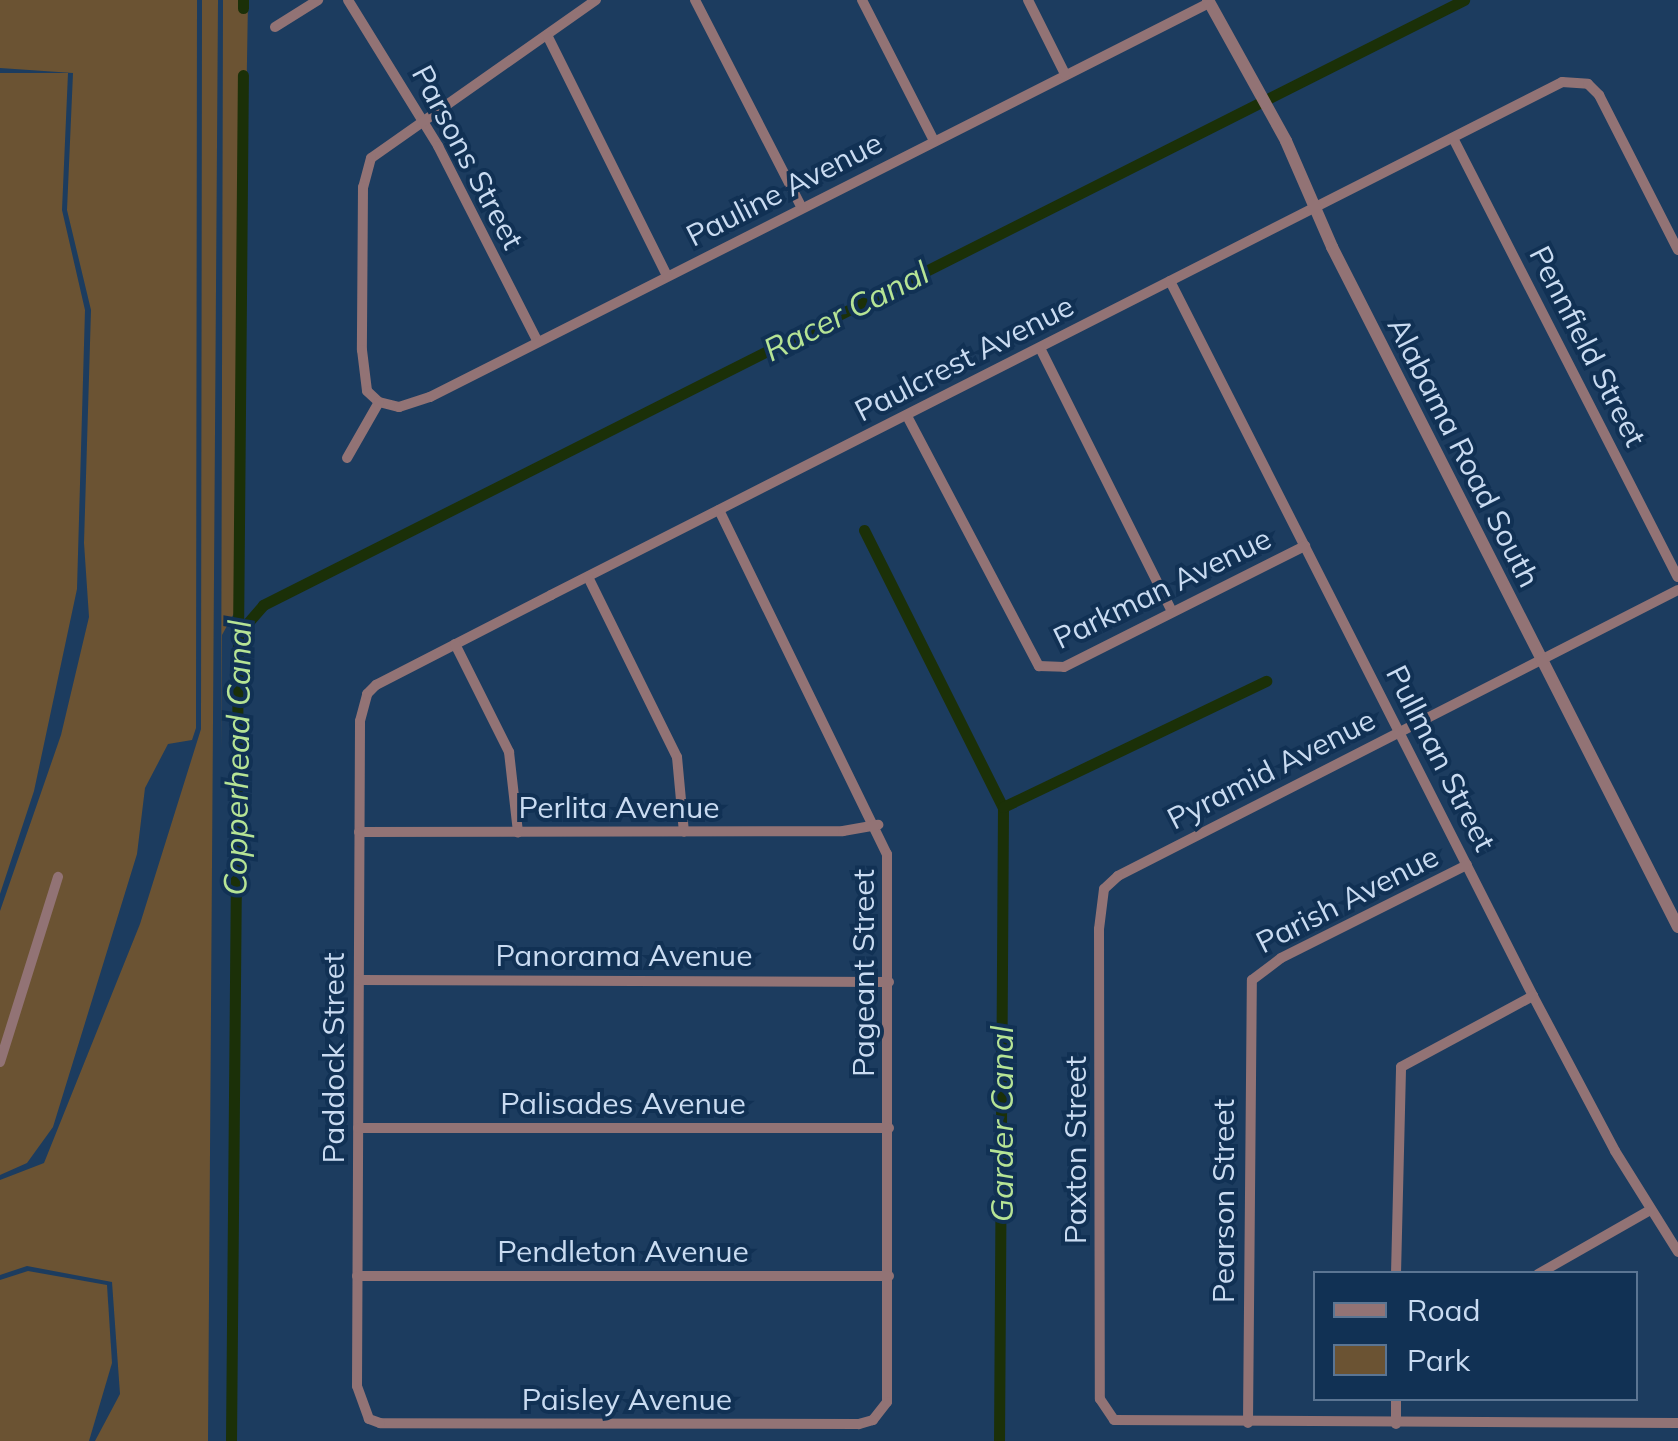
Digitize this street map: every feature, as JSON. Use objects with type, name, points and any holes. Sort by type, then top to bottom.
[{"type":"street","points":[[274,26],[318,0]]},
{"type":"street","name":"Parsons Street","points":[[348,0],[424,122],[538,342]]},
{"type":"street","points":[[346,458],[380,402],[367,391],[362,350],[363,187],[371,158],[596,0]]},
{"type":"street","points":[[695,0],[802,208]]},
{"type":"street","points":[[862,0],[934,141]]},
{"type":"street","points":[[1028,0],[1065,74]]},
{"type":"street","name":"Pauline Avenue","points":[[380,402],[418,403],[1208,1]]},
{"type":"street","name":"Alabama Road South","points":[[1208,1],[1258,86],[1314,207],[1678,927]]},
{"type":"street","points":[[548,37],[667,276]]},
{"type":"street","name":"Paulcrest Avenue","points":[[366,694],[455,644],[1562,82],[1588,84],[1678,250]]},
{"type":"street","name":"Pennfield Street","points":[[1452,138],[1678,577]]},
{"type":"street","name":"Pullman Street","points":[[1170,281],[1533,996],[1650,1210],[1678,1252]]},
{"type":"street","points":[[1040,348],[1172,612]]},
{"type":"street","name":"Parkman Avenue","points":[[907,416],[1039,666],[1064,667],[1306,546]]},
{"type":"street","name":"Pageant Street","points":[[719,510],[878,825],[889,870],[889,1390],[882,1413]]},
{"type":"street","points":[[588,577],[676,757],[684,832]]},
{"type":"street","name":"Pyramid Avenue","points":[[1104,889],[1134,868],[1678,590]]},
{"type":"street","points":[[455,644],[509,752],[518,832]]},
{"type":"street","name":"Paddock Street","points":[[366,694],[358,980],[357,1398],[369,1419]]},
{"type":"street","name":"Perlita Avenue","points":[[360,832],[843,831],[878,825]]},
{"type":"street","name":"Parish Avenue","points":[[1252,980],[1281,958],[1467,865]]},
{"type":"street","points":[[0,1062],[58,877]]},
{"type":"street","name":"Paxton Street","points":[[1104,889],[1099,929],[1104,1411],[1126,1422],[1248,1422]]},
{"type":"street","name":"Panorama Avenue","points":[[358,980],[889,982]]},
{"type":"street","name":"Pearson Street","points":[[1248,1422],[1252,980]]},
{"type":"street","points":[[1396,1271],[1401,1068],[1533,996]]},
{"type":"street","name":"Palisades Avenue","points":[[358,1128],[889,1128]]},
{"type":"street","points":[[1543,1271],[1650,1210]]},
{"type":"street","name":"Pendleton Avenue","points":[[358,1276],[889,1276]]},
{"type":"street","points":[[1396,1401],[1396,1424]]},
{"type":"street","name":"Paisley Avenue","points":[[369,1419],[393,1425],[860,1424],[882,1413]]},
{"type":"street","points":[[1248,1422],[1678,1423]]},
{"type":"green space","points":[[0,0],[197,0],[196,728],[192,740],[168,744],[145,788],[137,854],[53,1127],[27,1163],[0,1175],[0,911],[61,735],[89,617],[84,543],[91,310],[67,210],[73,73],[0,68]]},
{"type":"green space","points":[[202,0],[218,0],[208,1441],[95,1441],[120,1394],[112,1282],[27,1266],[0,1275],[0,1180],[44,1163],[140,924],[201,729]]},
{"type":"green space","points":[[223,0],[248,0],[238,606],[222,635],[221,752]]},
{"type":"green space","points":[[0,73],[68,73],[62,210],[85,310],[77,589],[34,791],[0,894]]},
{"type":"green space","points":[[28,1271],[107,1285],[112,1363],[89,1441],[0,1441],[0,1280]]},
{"type":"waterway","name":"Copperhead Canal","points":[[243,0],[243,8]]},
{"type":"waterway","name":"Racer Canal","points":[[238,634],[263,605],[1464,0]]},
{"type":"waterway","name":"Copperhead Canal","points":[[231,1441],[243,75]]},
{"type":"waterway","name":"Garder Canal","points":[[864,530],[1003,807],[999,1441]]},
{"type":"waterway","name":"Garder Canal","points":[[1003,807],[1266,681]]}]
